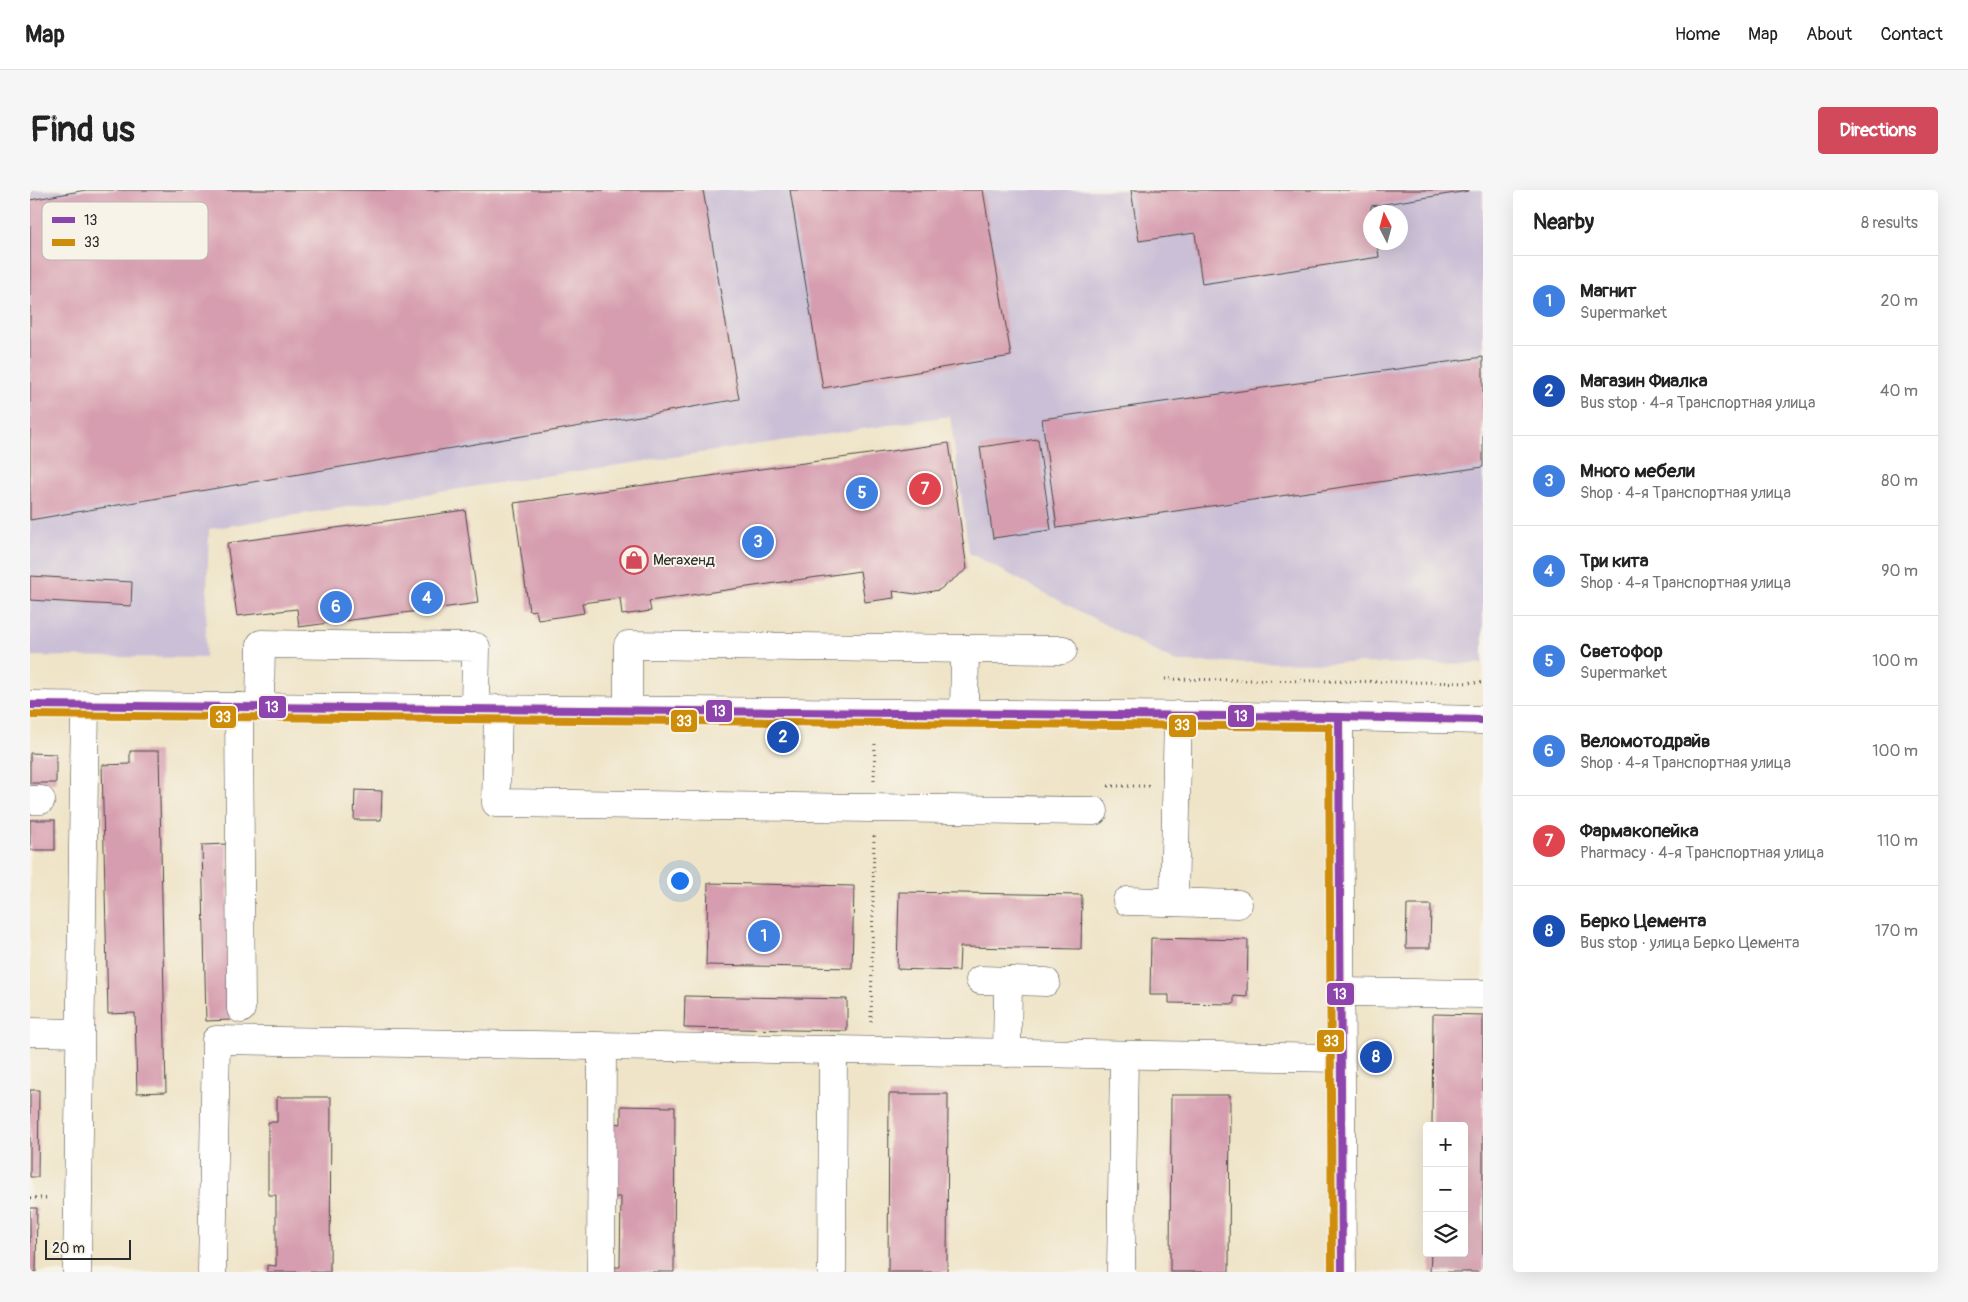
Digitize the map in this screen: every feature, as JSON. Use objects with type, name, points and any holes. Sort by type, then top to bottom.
[{"type":"main road","points":[[241,1009],[249,707],[261,644],[476,647],[486,709],[496,804],[1096,798]]},
{"type":"main road","points":[[628,710],[628,645],[1063,650]]},
{"type":"main road","points":[[964,714],[965,649]]},
{"type":"main road","points":[[30,705],[1339,717],[1483,720]]},
{"type":"main road","points":[[77,1272],[84,705]]},
{"type":"main road","points":[[1174,902],[1178,716]]},
{"type":"main road","points":[[1339,717],[1342,1272]]},
{"type":"main road","points":[[1127,901],[1238,904]]},
{"type":"main road","points":[[980,980],[1046,982]]},
{"type":"main road","points":[[1007,1053],[1008,981]]},
{"type":"main road","points":[[1340,992],[1483,994]]},
{"type":"main road","points":[[30,1032],[80,1033]]},
{"type":"main road","points":[[212,1272],[216,1040],[1340,1058]]},
{"type":"main road","points":[[601,1272],[602,1046]]},
{"type":"main road","points":[[832,1272],[833,1050]]},
{"type":"main road","points":[[1121,1272],[1124,1055]]},
{"type":"path","points":[[1165,679],[1483,683]]},
{"type":"path","points":[[874,783],[875,713]]},
{"type":"path","points":[[1096,798],[1177,787]]},
{"type":"shaded area","points":[[30,190],[1483,190],[1483,664],[1176,662],[969,553],[950,416],[484,485],[209,529],[205,658],[30,656]]},
{"type":"building","points":[[86,190],[703,190],[739,399],[30,520],[30,200]]},
{"type":"building","points":[[790,190],[983,190],[1011,356],[823,388]]},
{"type":"building","points":[[1131,190],[1468,190],[1377,205],[1363,205],[1363,250],[1378,250],[1379,257],[1202,284],[1195,233],[1139,241]]},
{"type":"building","points":[[1483,357],[1483,467],[1057,528],[1042,419]]},
{"type":"building","points":[[1038,439],[1051,530],[993,538],[980,447]]},
{"type":"building","points":[[949,443],[967,569],[939,590],[916,594],[893,591],[894,598],[865,602],[860,571],[649,601],[651,611],[622,615],[620,598],[582,603],[584,613],[538,620],[536,610],[529,611],[514,503]]},
{"type":"building","points":[[465,510],[478,603],[299,627],[297,609],[237,616],[227,543]]},
{"type":"building","points":[[30,576],[132,582],[131,606],[30,600]]},
{"type":"building","points":[[130,751],[159,751],[166,1092],[137,1093],[135,1013],[108,1014],[102,765],[130,764]]},
{"type":"building","points":[[30,753],[56,754],[56,783],[30,783]]},
{"type":"building","points":[[355,790],[382,791],[381,820],[354,820]]},
{"type":"building","points":[[30,820],[55,820],[55,850],[30,850]]},
{"type":"building","points":[[227,844],[231,1020],[206,1021],[202,845]]},
{"type":"building","points":[[708,883],[854,886],[852,968],[706,965]]},
{"type":"building","points":[[899,892],[1082,895],[1081,949],[960,947],[959,971],[897,969]]},
{"type":"building","points":[[1407,905],[1431,905],[1430,948],[1406,948]]},
{"type":"building","points":[[1151,938],[1248,940],[1247,997],[1234,996],[1234,1004],[1169,1003],[1169,995],[1150,995]]},
{"type":"building","points":[[685,996],[847,999],[847,1031],[684,1028]]},
{"type":"building","points":[[1433,1014],[1483,1015],[1483,1272],[1430,1272],[1431,1257],[1468,1257],[1468,1122],[1432,1122]]},
{"type":"building","points":[[30,1090],[39,1090],[38,1177],[30,1177]]},
{"type":"building","points":[[889,1094],[948,1094],[947,1272],[888,1272]]},
{"type":"building","points":[[1171,1095],[1230,1095],[1229,1272],[1170,1272]]},
{"type":"building","points":[[277,1097],[331,1097],[330,1272],[267,1272],[267,1265],[276,1266],[276,1195],[268,1195],[268,1122],[277,1122]]},
{"type":"building","points":[[621,1106],[675,1107],[674,1272],[611,1272],[611,1267],[620,1267],[621,1197],[612,1197],[612,1123],[621,1124]]},
{"type":"building","points":[[30,1208],[37,1208],[36,1272],[30,1272]]},
{"type":"transit line","name":"13","points":[[30,705],[1339,717],[1483,720]]},
{"type":"transit line","name":"33","points":[[30,715],[1329,727],[1332,1272]]},
{"type":"transit line","name":"13","points":[[1339,717],[1342,1272]]},
{"type":"place","name":"Фармакопейка","points":[[925,489]]},
{"type":"place","name":"Светофор","points":[[862,493]]},
{"type":"place","name":"Много мебели","points":[[758,542]]},
{"type":"place","name":"Мегахенд","points":[[634,560]]},
{"type":"place","name":"Три кита","points":[[427,598]]},
{"type":"place","name":"Веломотодрайв","points":[[336,607]]},
{"type":"place","name":"Магазин Фиалка","points":[[783,737]]},
{"type":"place","name":"Магнит","points":[[764,936]]},
{"type":"place","name":"Берко Цемента","points":[[1376,1057]]}]
